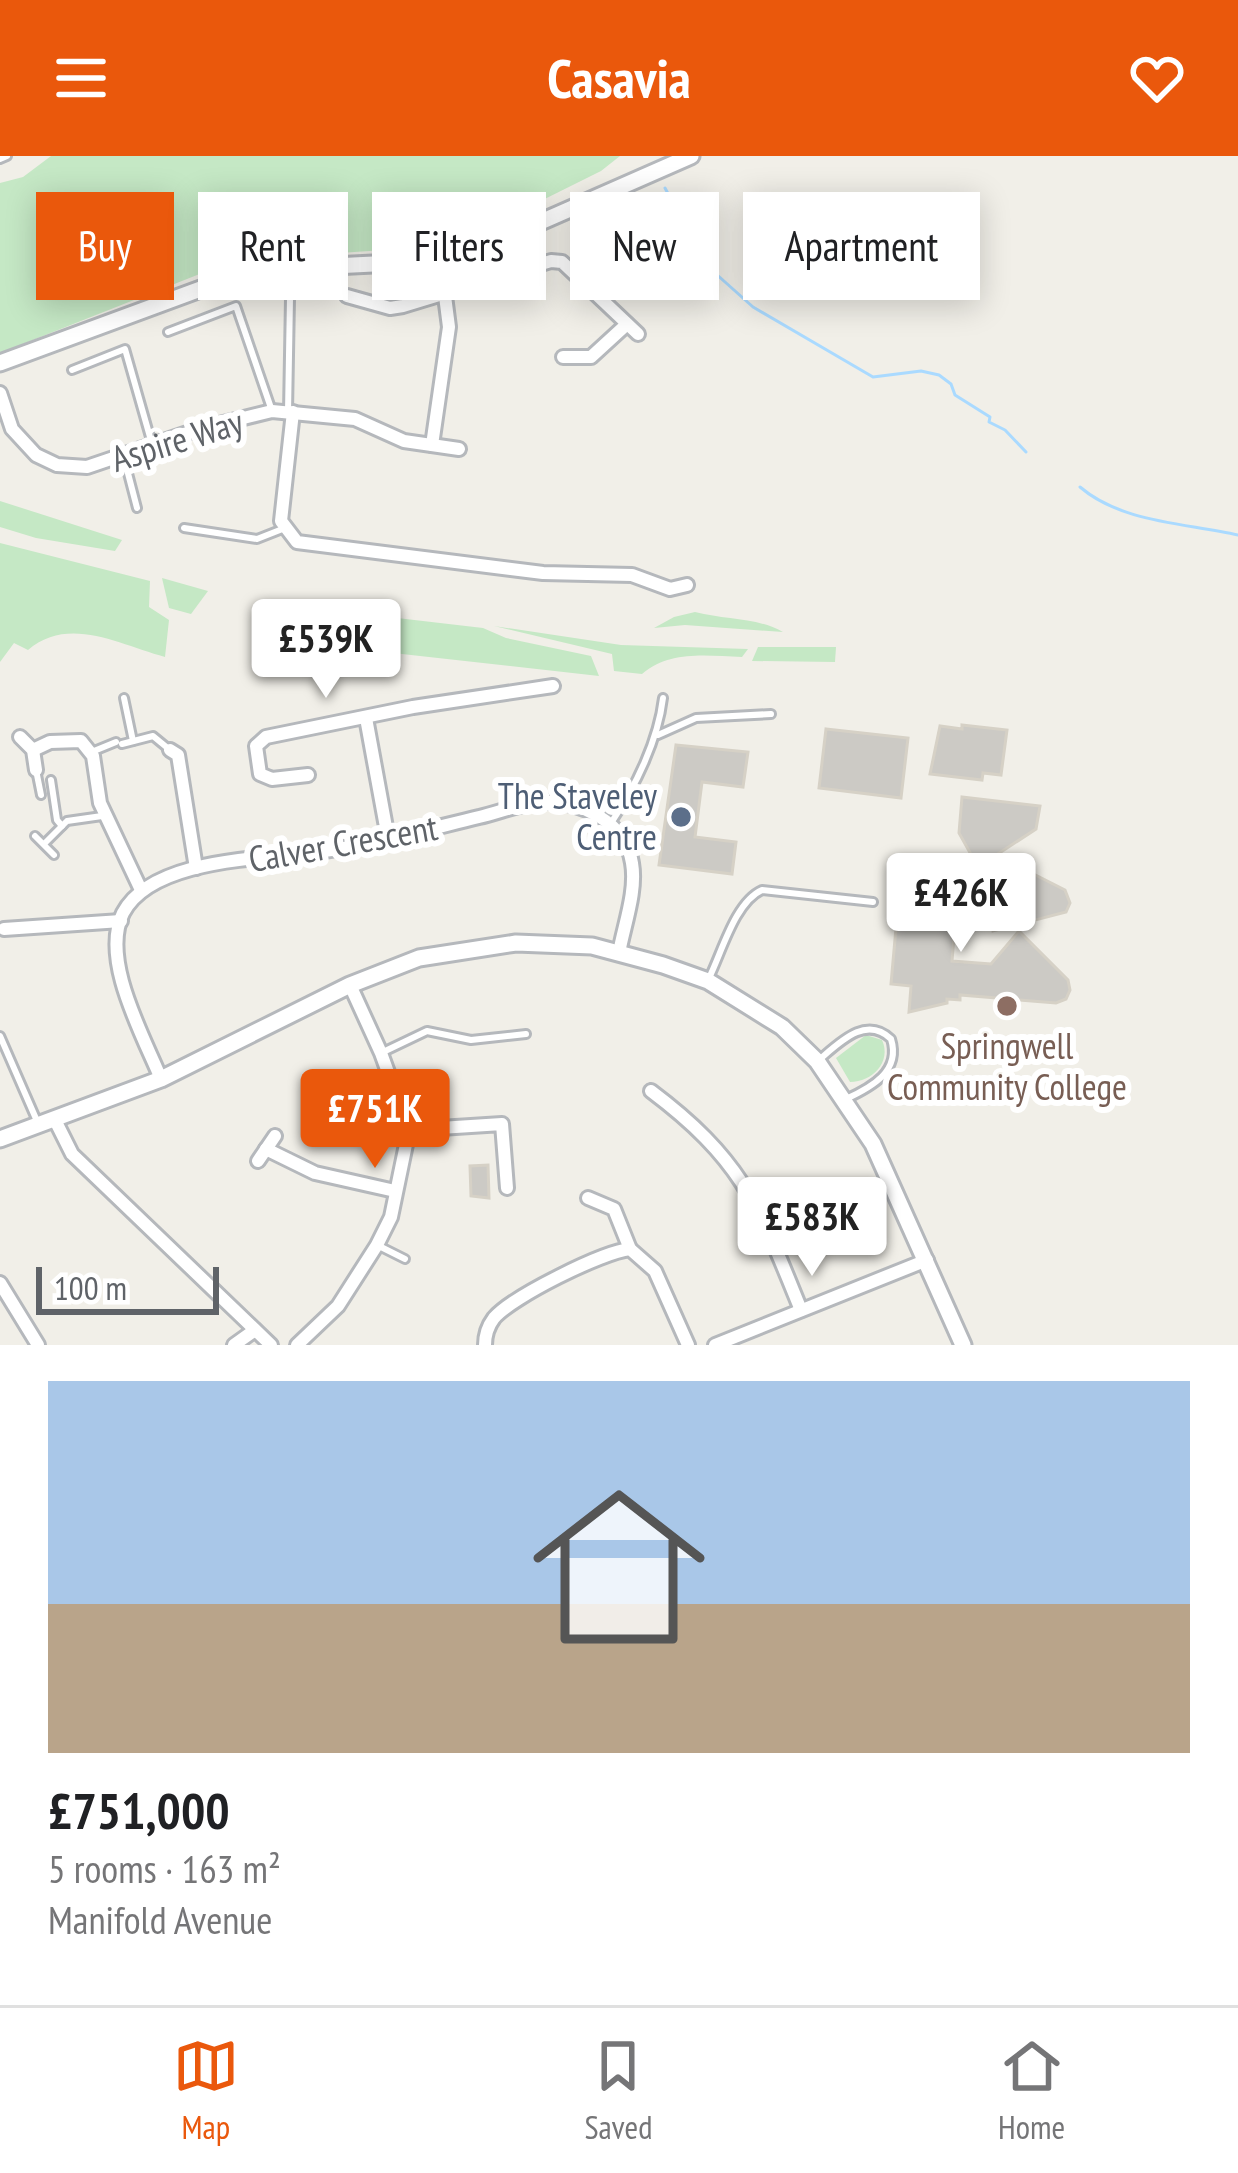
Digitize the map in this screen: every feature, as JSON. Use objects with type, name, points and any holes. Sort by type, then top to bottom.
[{"type":"street","points":[[0,363],[252,270],[393,263],[451,254],[536,224],[691,156]]},
{"type":"street","points":[[546,263],[562,262],[632,329],[591,357],[563,357]]},
{"type":"street","points":[[348,297],[390,308],[427,300]]},
{"type":"street","points":[[432,446],[449,327],[446,300]]},
{"type":"street","name":"Aspire Way","points":[[0,393],[12,428],[36,455],[57,465],[87,467],[124,458],[200,429],[272,411],[355,419],[404,441],[460,449]]},
{"type":"street","points":[[290,412],[281,506],[285,528],[297,542],[543,573],[632,575],[670,589],[687,585]]},
{"type":"street","points":[[308,776],[272,779],[260,774],[256,746],[266,736],[553,686]]},
{"type":"street","points":[[366,718],[388,838]]},
{"type":"street","points":[[20,737],[33,751],[36,770]]},
{"type":"street","points":[[33,751],[50,742],[81,741],[90,753],[106,815],[141,890],[121,921],[116,950],[122,985],[161,1079]]},
{"type":"street","points":[[170,750],[178,755],[196,868]]},
{"type":"street","name":"Calver Crescent","points":[[141,890],[196,868],[388,838],[543,802],[591,812],[611,823]]},
{"type":"street","points":[[611,823],[633,865],[619,953]]},
{"type":"street","points":[[4,929],[121,921]]},
{"type":"street","points":[[0,1138],[161,1079],[350,985],[418,958],[552,942],[619,953],[708,982],[782,1027],[817,1061],[882,1161],[963,1345]]},
{"type":"street","points":[[297,1345],[338,1306],[377,1245],[391,1217],[409,1130],[350,985]]},
{"type":"street","points":[[651,1091],[694,1126],[740,1175],[757,1202],[801,1310]]},
{"type":"street","points":[[409,1130],[502,1119],[507,1188]]},
{"type":"street","points":[[46,1121],[72,1154],[271,1345]]},
{"type":"street","points":[[275,1136],[262,1155],[395,1191]]},
{"type":"street","points":[[588,1198],[614,1209],[630,1250],[655,1271],[688,1345]]},
{"type":"street","points":[[484,1345],[494,1317],[580,1266],[610,1252],[630,1250]]},
{"type":"street","points":[[715,1345],[927,1260]]},
{"type":"street","points":[[0,1283],[31,1343]]},
{"type":"street","points":[[234,1345],[254,1330]]},
{"type":"lane","points":[[290,300],[290,412]]},
{"type":"lane","points":[[168,332],[236,306],[272,411]]},
{"type":"lane","points":[[72,370],[125,349],[153,448]]},
{"type":"lane","points":[[124,458],[136,508]]},
{"type":"lane","points":[[184,528],[256,538],[285,528]]},
{"type":"lane","points":[[124,698],[133,741]]},
{"type":"lane","points":[[611,823],[658,735],[663,698]]},
{"type":"lane","points":[[658,735],[696,718],[771,713]]},
{"type":"lane","points":[[90,753],[153,736],[170,750]]},
{"type":"lane","points":[[36,770],[41,795]]},
{"type":"lane","points":[[51,780],[62,826]]},
{"type":"lane","points":[[44,844],[67,821],[106,815]]},
{"type":"lane","points":[[34,836],[54,854]]},
{"type":"lane","points":[[708,982],[745,903],[755,892],[873,902]]},
{"type":"lane","points":[[817,1061],[859,1030],[872,1028],[891,1039],[893,1062],[885,1075],[846,1100]]},
{"type":"lane","points":[[381,1053],[427,1031],[471,1040],[526,1034]]},
{"type":"lane","points":[[0,1036],[46,1121]]},
{"type":"lane","points":[[377,1245],[405,1259]]},
{"type":"green space","points":[[51,156],[620,156],[546,198],[546,192],[372,192],[372,251],[348,252],[348,192],[198,192],[198,275],[174,284],[174,192],[36,192],[36,300],[134,300],[0,353],[0,183],[23,177]]},
{"type":"green space","points":[[0,501],[122,540],[115,551],[0,527]]},
{"type":"green space","points":[[0,543],[150,581],[149,607],[169,620],[165,657],[78,634],[44,640],[28,650],[14,643],[0,662]]},
{"type":"green space","points":[[162,578],[208,591],[191,614],[169,608]]},
{"type":"green space","points":[[320,609],[483,628],[506,638],[591,656],[599,676],[375,651],[320,638]]},
{"type":"green space","points":[[695,612],[751,621],[783,632],[685,625],[654,628]]},
{"type":"green space","points":[[494,626],[621,645],[748,649],[742,657],[677,658],[642,674],[614,671],[612,654]]},
{"type":"green space","points":[[758,647],[836,647],[835,662],[752,661]]},
{"type":"green space","points":[[866,1035],[882,1040],[882,1063],[866,1079],[850,1082],[836,1058]]},
{"type":"building","points":[[962,725],[1007,730],[1001,775],[983,773],[982,780],[930,774],[940,726],[962,729]]},
{"type":"building","points":[[826,729],[908,738],[901,798],[819,788]]},
{"type":"building","points":[[676,745],[748,752],[743,787],[702,782],[695,837],[736,842],[732,874],[659,865]]},
{"type":"building","points":[[962,797],[1040,806],[1036,829],[978,867],[959,833]]},
{"type":"building","points":[[1002,858],[1065,890],[1070,903],[1066,912],[993,931],[987,889]]},
{"type":"building","points":[[909,860],[926,862],[923,886],[958,889],[952,961],[991,964],[1019,931],[1068,980],[1066,999],[1056,1003],[960,995],[960,1000],[947,999],[947,1003],[909,1012],[911,986],[891,984],[900,883],[907,884]]},
{"type":"building","points":[[488,1165],[489,1198],[471,1196],[470,1166]]},
{"type":"waterway","points":[[665,188],[706,265],[753,307],[873,377],[921,371],[939,375],[951,384],[955,395],[990,417],[989,422],[1005,430],[1026,452]]},
{"type":"waterway","points":[[1080,487],[1135,515],[1238,535]]},
{"type":"place","name":"The Staveley Centre","points":[[681,817]]},
{"type":"place","name":"Springwell Community College","points":[[1007,1006]]}]
